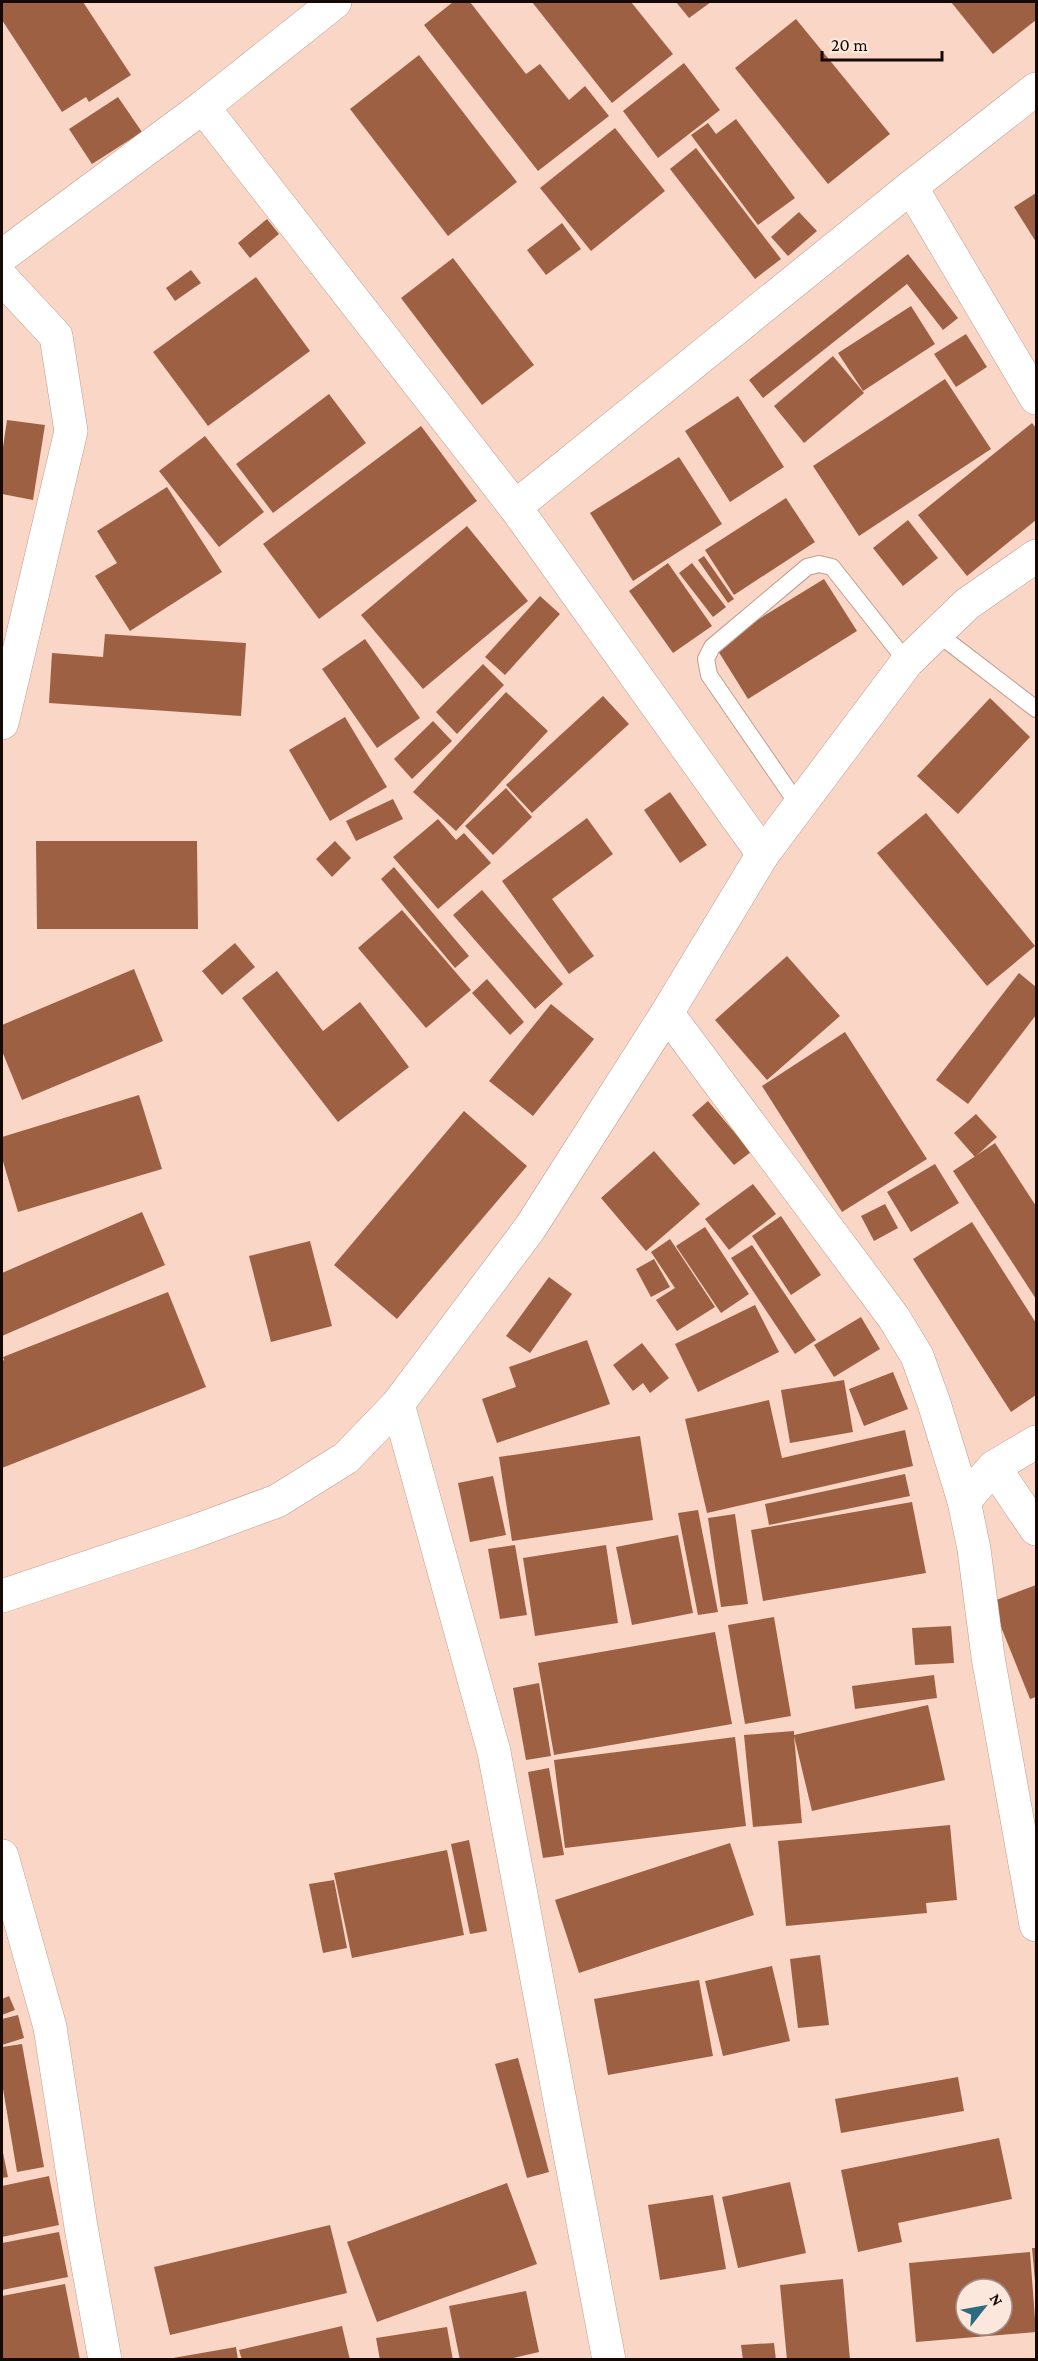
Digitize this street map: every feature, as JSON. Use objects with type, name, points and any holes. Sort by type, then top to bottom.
[{"type":"street","points":[[2,256],[203,107],[335,2]]},
{"type":"street","points":[[515,507],[1036,89]]},
{"type":"street","points":[[203,107],[515,507],[763,854]]},
{"type":"street","points":[[911,187],[1036,398]]},
{"type":"street","points":[[2,278],[56,336],[71,431],[2,723]]},
{"type":"street","points":[[2,1596],[190,1533],[277,1501],[346,1458],[398,1404],[530,1228],[667,1013],[763,854],[907,662],[967,604],[1036,556]]},
{"type":"street","points":[[667,1013],[894,1318],[917,1356],[964,1501],[974,1549],[988,1657],[1036,1925]]},
{"type":"street","points":[[398,1404],[494,1752],[609,2360]]},
{"type":"street","points":[[964,1501],[994,1467],[1036,1442]]},
{"type":"street","points":[[994,1467],[1036,1528]]},
{"type":"street","points":[[2,1856],[50,2027],[81,2227],[105,2360]]},
{"type":"lane","points":[[799,806],[709,675],[706,659],[712,647],[807,567],[819,564],[832,567],[907,662]]},
{"type":"lane","points":[[937,633],[1036,709]]},
{"type":"building","points":[[2,2],[83,2],[131,75],[89,102],[86,97],[62,112],[2,20]]},
{"type":"building","points":[[453,2],[470,2],[526,74],[540,64],[569,100],[585,86],[609,116],[538,171],[424,25]]},
{"type":"building","points":[[532,2],[631,2],[673,54],[612,103]]},
{"type":"building","points":[[676,2],[711,2],[689,18]]},
{"type":"building","points":[[951,2],[1036,2],[1036,20],[993,54]]},
{"type":"building","points":[[796,19],[890,134],[828,184],[735,68]]},
{"type":"building","points":[[419,55],[517,182],[448,236],[350,109]]},
{"type":"building","points":[[684,63],[720,110],[658,158],[623,111]]},
{"type":"building","points":[[118,97],[142,132],[92,164],[69,129]]},
{"type":"building","points":[[736,119],[795,198],[758,225],[691,135],[708,123],[716,134]]},
{"type":"building","points":[[615,128],[665,191],[591,251],[540,188]]},
{"type":"building","points":[[696,148],[781,259],[755,279],[670,169]]},
{"type":"building","points":[[1036,193],[1036,242],[1014,207]]},
{"type":"building","points":[[799,212],[817,231],[788,256],[771,237]]},
{"type":"building","points":[[267,219],[279,234],[250,258],[238,243]]},
{"type":"building","points":[[562,223],[581,249],[546,275],[527,250]]},
{"type":"building","points":[[908,254],[958,318],[943,330],[907,284],[763,398],[749,380]]},
{"type":"building","points":[[453,258],[534,365],[482,405],[401,298]]},
{"type":"building","points":[[191,270],[201,283],[175,301],[166,288]]},
{"type":"building","points":[[256,277],[310,351],[208,426],[153,352]]},
{"type":"building","points":[[911,306],[935,344],[863,391],[838,353]]},
{"type":"building","points":[[966,334],[987,367],[956,387],[934,354]]},
{"type":"building","points":[[833,356],[864,393],[804,443],[774,406]]},
{"type":"building","points":[[945,379],[991,449],[859,536],[813,466]]},
{"type":"building","points":[[329,394],[366,443],[273,513],[236,464]]},
{"type":"building","points":[[738,396],[784,467],[730,502],[685,431]]},
{"type":"building","points":[[7,420],[45,425],[33,500],[2,494],[2,454]]},
{"type":"building","points":[[1032,423],[1036,428],[1036,520],[967,576],[918,515]]},
{"type":"building","points":[[421,426],[477,501],[319,619],[263,544]]},
{"type":"building","points":[[205,436],[264,512],[219,547],[159,471]]},
{"type":"building","points":[[679,457],[722,524],[633,581],[590,513]]},
{"type":"building","points":[[167,487],[222,572],[130,631],[95,576],[117,563],[97,531]]},
{"type":"building","points":[[786,498],[815,542],[734,595],[705,550]]},
{"type":"building","points":[[908,520],[938,558],[903,586],[873,548]]},
{"type":"building","points":[[467,526],[528,601],[423,689],[361,615]]},
{"type":"building","points":[[704,556],[734,599],[728,603],[698,560]]},
{"type":"building","points":[[668,563],[712,626],[673,653],[629,591]]},
{"type":"building","points":[[692,563],[726,607],[713,617],[679,573]]},
{"type":"building","points":[[824,579],[857,631],[748,699],[715,646]]},
{"type":"building","points":[[540,596],[560,614],[505,675],[485,657]]},
{"type":"building","points":[[105,634],[246,643],[241,716],[49,703],[52,653],[103,657]]},
{"type":"building","points":[[365,639],[420,718],[377,748],[322,669]]},
{"type":"building","points":[[483,664],[504,685],[457,734],[436,712]]},
{"type":"building","points":[[506,692],[548,731],[456,831],[413,792]]},
{"type":"building","points":[[603,696],[629,724],[532,813],[506,785]]},
{"type":"building","points":[[990,698],[1030,737],[958,814],[917,776]]},
{"type":"building","points":[[345,717],[387,787],[330,821],[289,750]]},
{"type":"building","points":[[433,721],[452,741],[412,779],[394,759]]},
{"type":"building","points":[[506,788],[532,817],[493,855],[465,826]]},
{"type":"building","points":[[670,792],[707,845],[680,863],[644,810]]},
{"type":"building","points":[[393,799],[403,819],[356,841],[346,821]]},
{"type":"building","points":[[926,813],[1035,946],[987,986],[877,853]]},
{"type":"building","points":[[587,818],[613,854],[552,899],[594,956],[569,974],[502,881]]},
{"type":"building","points":[[438,819],[456,840],[464,833],[491,863],[438,909],[393,857]]},
{"type":"building","points":[[36,841],[197,841],[198,929],[37,929]]},
{"type":"building","points":[[335,841],[351,858],[332,877],[316,859]]},
{"type":"building","points":[[394,867],[469,956],[455,968],[381,879]]},
{"type":"building","points":[[482,890],[563,984],[535,1009],[453,915]]},
{"type":"building","points":[[402,910],[471,990],[426,1028],[358,948]]},
{"type":"building","points":[[235,943],[255,967],[222,995],[202,971]]},
{"type":"building","points":[[787,956],[840,1016],[767,1080],[715,1020]]},
{"type":"building","points":[[134,969],[163,1041],[22,1100],[2,1051],[2,1025]]},
{"type":"building","points":[[277,971],[323,1031],[360,1002],[409,1067],[338,1122],[242,998]]},
{"type":"building","points":[[1019,973],[1036,987],[1036,1015],[968,1104],[936,1080]]},
{"type":"building","points":[[487,979],[524,1022],[510,1035],[472,993]]},
{"type":"building","points":[[551,1004],[594,1039],[533,1116],[489,1081]]},
{"type":"building","points":[[845,1032],[927,1159],[842,1212],[762,1086]]},
{"type":"building","points":[[139,1095],[162,1169],[18,1212],[2,1158],[2,1137]]},
{"type":"building","points":[[708,1101],[751,1152],[734,1165],[692,1115]]},
{"type":"building","points":[[464,1111],[527,1166],[397,1319],[334,1265]]},
{"type":"building","points":[[976,1114],[997,1137],[975,1157],[954,1133]]},
{"type":"building","points":[[995,1143],[1036,1206],[1036,1299],[953,1171]]},
{"type":"building","points":[[654,1151],[700,1204],[646,1251],[601,1198]]},
{"type":"building","points":[[935,1164],[959,1203],[911,1232],[887,1192]]},
{"type":"building","points":[[753,1184],[776,1214],[729,1250],[705,1219]]},
{"type":"building","points":[[885,1204],[898,1228],[874,1241],[861,1216]]},
{"type":"building","points":[[142,1212],[165,1265],[2,1336],[2,1273]]},
{"type":"building","points":[[781,1216],[821,1275],[791,1295],[752,1236]]},
{"type":"building","points":[[972,1222],[1036,1323],[1036,1395],[1011,1412],[913,1259]]},
{"type":"building","points":[[705,1227],[749,1294],[721,1313],[676,1246]]},
{"type":"building","points":[[670,1239],[715,1307],[677,1331],[656,1300],[675,1288],[651,1252]]},
{"type":"building","points":[[310,1241],[332,1326],[271,1342],[249,1256]]},
{"type":"building","points":[[752,1245],[816,1340],[795,1354],[731,1258]]},
{"type":"building","points":[[654,1259],[670,1287],[651,1297],[636,1269]]},
{"type":"building","points":[[549,1277],[572,1294],[530,1353],[506,1336]]},
{"type":"building","points":[[168,1292],[206,1387],[2,1468],[3,1357]]},
{"type":"building","points":[[755,1305],[779,1352],[698,1392],[675,1344]]},
{"type":"building","points":[[861,1317],[880,1349],[834,1377],[814,1345]]},
{"type":"building","points":[[587,1340],[610,1404],[497,1443],[482,1399],[516,1387],[509,1367]]},
{"type":"building","points":[[642,1343],[669,1378],[650,1393],[643,1383],[633,1391],[613,1365]]},
{"type":"building","points":[[893,1372],[908,1409],[864,1426],[849,1389]]},
{"type":"building","points":[[844,1380],[853,1432],[790,1443],[781,1390]]},
{"type":"building","points":[[769,1400],[782,1458],[905,1430],[913,1466],[707,1513],[685,1419]]},
{"type":"building","points":[[640,1436],[653,1520],[512,1541],[499,1457]]},
{"type":"building","points":[[905,1474],[910,1496],[769,1525],[765,1504]]},
{"type":"building","points":[[493,1476],[506,1535],[470,1542],[458,1483]]},
{"type":"building","points":[[912,1502],[926,1573],[763,1601],[751,1530]]},
{"type":"building","points":[[698,1510],[718,1612],[698,1615],[678,1513]]},
{"type":"building","points":[[735,1514],[748,1604],[721,1607],[708,1518]]},
{"type":"building","points":[[678,1535],[693,1613],[632,1625],[616,1547]]},
{"type":"building","points":[[515,1545],[527,1615],[500,1619],[488,1549]]},
{"type":"building","points":[[606,1545],[618,1623],[535,1636],[523,1558]]},
{"type":"building","points":[[1036,1585],[1036,1697],[1030,1699],[991,1602]]},
{"type":"building","points":[[774,1617],[791,1716],[745,1724],[728,1625]]},
{"type":"building","points":[[951,1626],[954,1663],[915,1665],[912,1628]]},
{"type":"building","points":[[715,1632],[732,1724],[554,1755],[538,1663]]},
{"type":"building","points":[[934,1675],[937,1698],[855,1709],[852,1686]]},
{"type":"building","points":[[539,1683],[551,1756],[526,1760],[513,1688]]},
{"type":"building","points":[[928,1705],[945,1780],[812,1811],[794,1736],[802,1823],[753,1827],[744,1735],[794,1731],[794,1735]]},
{"type":"building","points":[[735,1737],[746,1826],[565,1848],[554,1760]]},
{"type":"building","points":[[549,1768],[564,1855],[543,1858],[528,1772]]},
{"type":"building","points":[[950,1825],[957,1900],[926,1903],[927,1913],[786,1926],[778,1841]]},
{"type":"building","points":[[469,1840],[487,1931],[470,1934],[451,1844]]},
{"type":"building","points":[[730,1843],[754,1915],[579,1973],[555,1900]]},
{"type":"building","points":[[447,1850],[464,1935],[352,1958],[334,1873]]},
{"type":"building","points":[[334,1880],[347,1948],[323,1953],[309,1884]]},
{"type":"building","points":[[820,1955],[829,2025],[798,2028],[790,1959]]},
{"type":"building","points":[[772,1966],[790,2041],[723,2056],[705,1981]]},
{"type":"building","points":[[699,1980],[713,2056],[608,2075],[594,1999]]},
{"type":"building","points":[[9,1996],[15,2010],[2,2015],[2,1999]]},
{"type":"building","points":[[18,2015],[24,2038],[2,2045],[2,2019]]},
{"type":"building","points":[[22,2044],[44,2167],[17,2172],[2,2083],[2,2047]]},
{"type":"building","points":[[518,2058],[549,2172],[527,2178],[495,2064]]},
{"type":"building","points":[[958,2077],[964,2111],[841,2133],[835,2099]]},
{"type":"building","points":[[999,2138],[1012,2199],[898,2223],[902,2242],[858,2252],[841,2170]]},
{"type":"building","points":[[2,2148],[8,2177],[2,2178]]},
{"type":"building","points":[[49,2176],[59,2225],[2,2237],[2,2186]]},
{"type":"building","points":[[790,2182],[806,2253],[738,2268],[722,2197]]},
{"type":"building","points":[[507,2183],[537,2264],[377,2322],[347,2242]]},
{"type":"building","points":[[713,2195],[726,2269],[660,2280],[648,2205]]},
{"type":"building","points":[[330,2225],[347,2293],[170,2335],[154,2267]]},
{"type":"building","points":[[59,2232],[68,2277],[2,2290],[2,2243]]},
{"type":"building","points":[[1032,2248],[1036,2248],[1036,2281],[1035,2281]]},
{"type":"building","points":[[1030,2252],[1036,2332],[1014,2334],[1014,2277],[954,2277],[954,2337],[976,2337],[916,2342],[909,2263]]},
{"type":"building","points":[[843,2279],[850,2360],[787,2360],[780,2285]]},
{"type":"building","points":[[65,2284],[80,2360],[2,2360],[2,2296]]},
{"type":"building","points":[[526,2291],[539,2352],[505,2360],[460,2360],[449,2306]]},
{"type":"building","points":[[342,2326],[350,2360],[242,2360],[239,2350]]},
{"type":"building","points":[[447,2327],[453,2360],[380,2360],[376,2338]]},
{"type":"building","points":[[774,2343],[776,2360],[743,2360],[741,2345]]},
{"type":"building","points":[[236,2347],[238,2360],[173,2360],[173,2358]]}]
